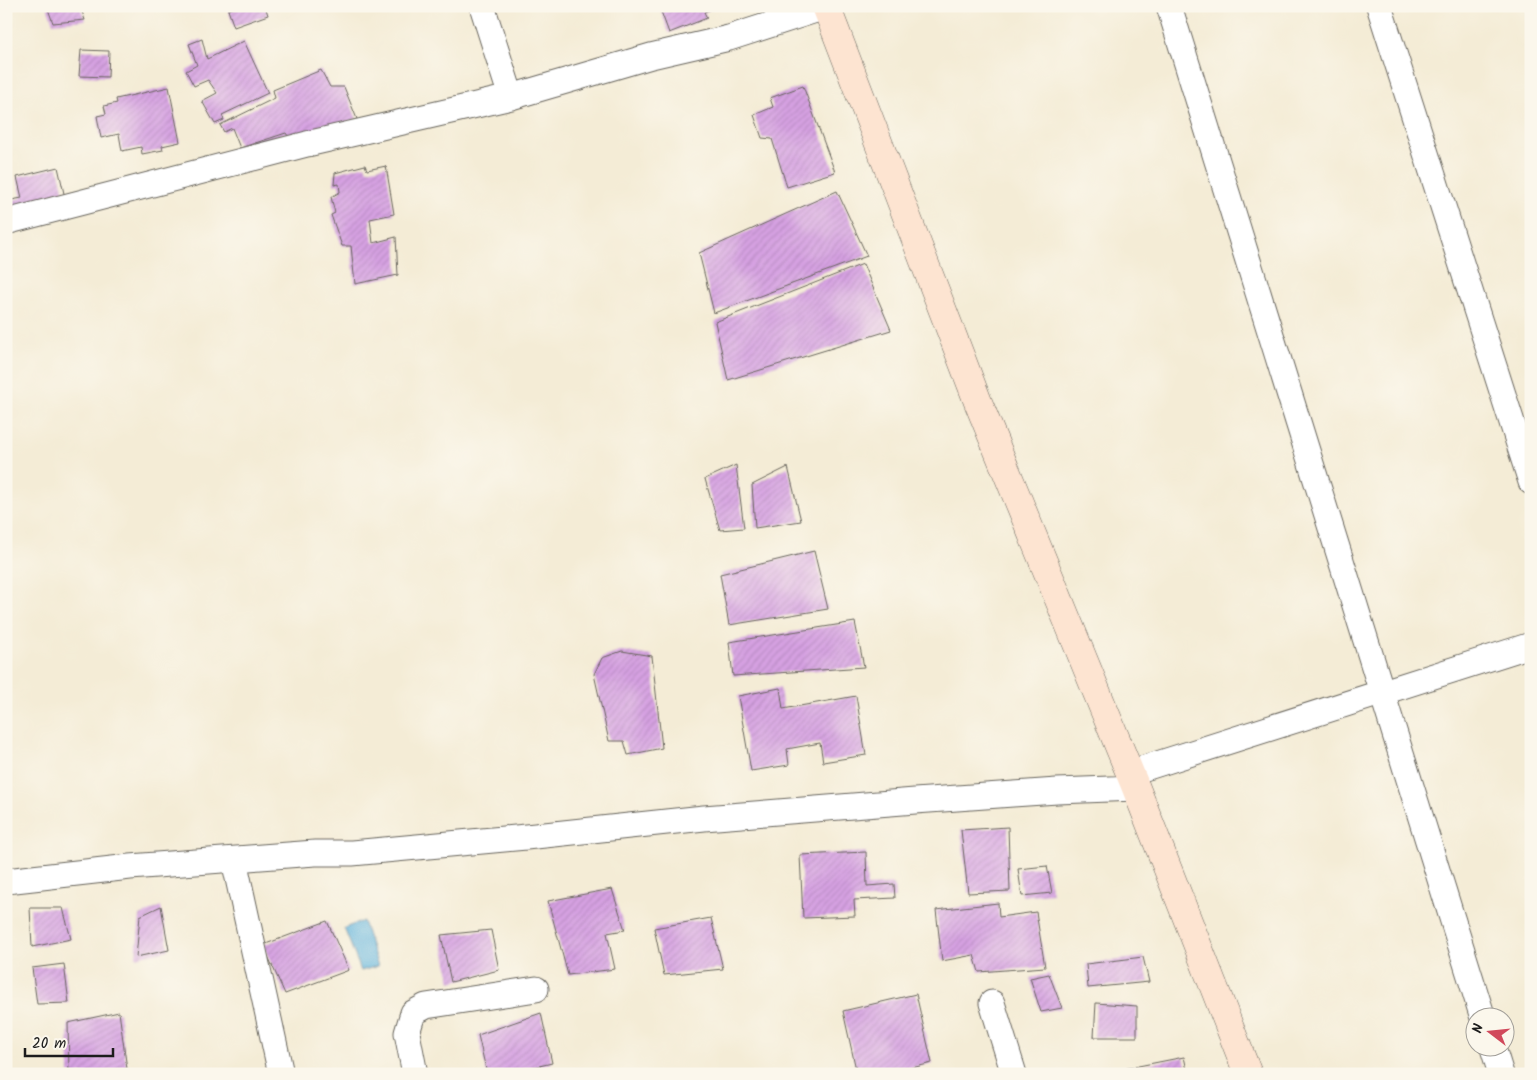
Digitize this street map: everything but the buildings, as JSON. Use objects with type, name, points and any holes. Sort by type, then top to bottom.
[{"type":"main road","points":[[826,6],[978,402],[1132,781],[1248,1074]]},
{"type":"street","points":[[482,6],[510,97]]},
{"type":"street","points":[[6,222],[307,144],[510,97],[651,56],[730,38],[826,6]]},
{"type":"street","points":[[1169,6],[1480,1008]]},
{"type":"street","points":[[1379,6],[1531,482]]},
{"type":"street","points":[[6,881],[130,867],[352,852],[516,838],[704,818],[1057,791],[1132,781],[1381,693],[1531,645]]},
{"type":"street","points":[[234,860],[281,1074]]},
{"type":"street","points":[[415,1074],[407,1034],[413,1014],[426,1006],[536,989]]},
{"type":"street","points":[[992,1003],[1014,1074]]},
{"type":"street","points":[[1496,1058],[1501,1074]]},
{"type":"water","points":[[363,921],[378,966],[361,971],[344,928]]}]
